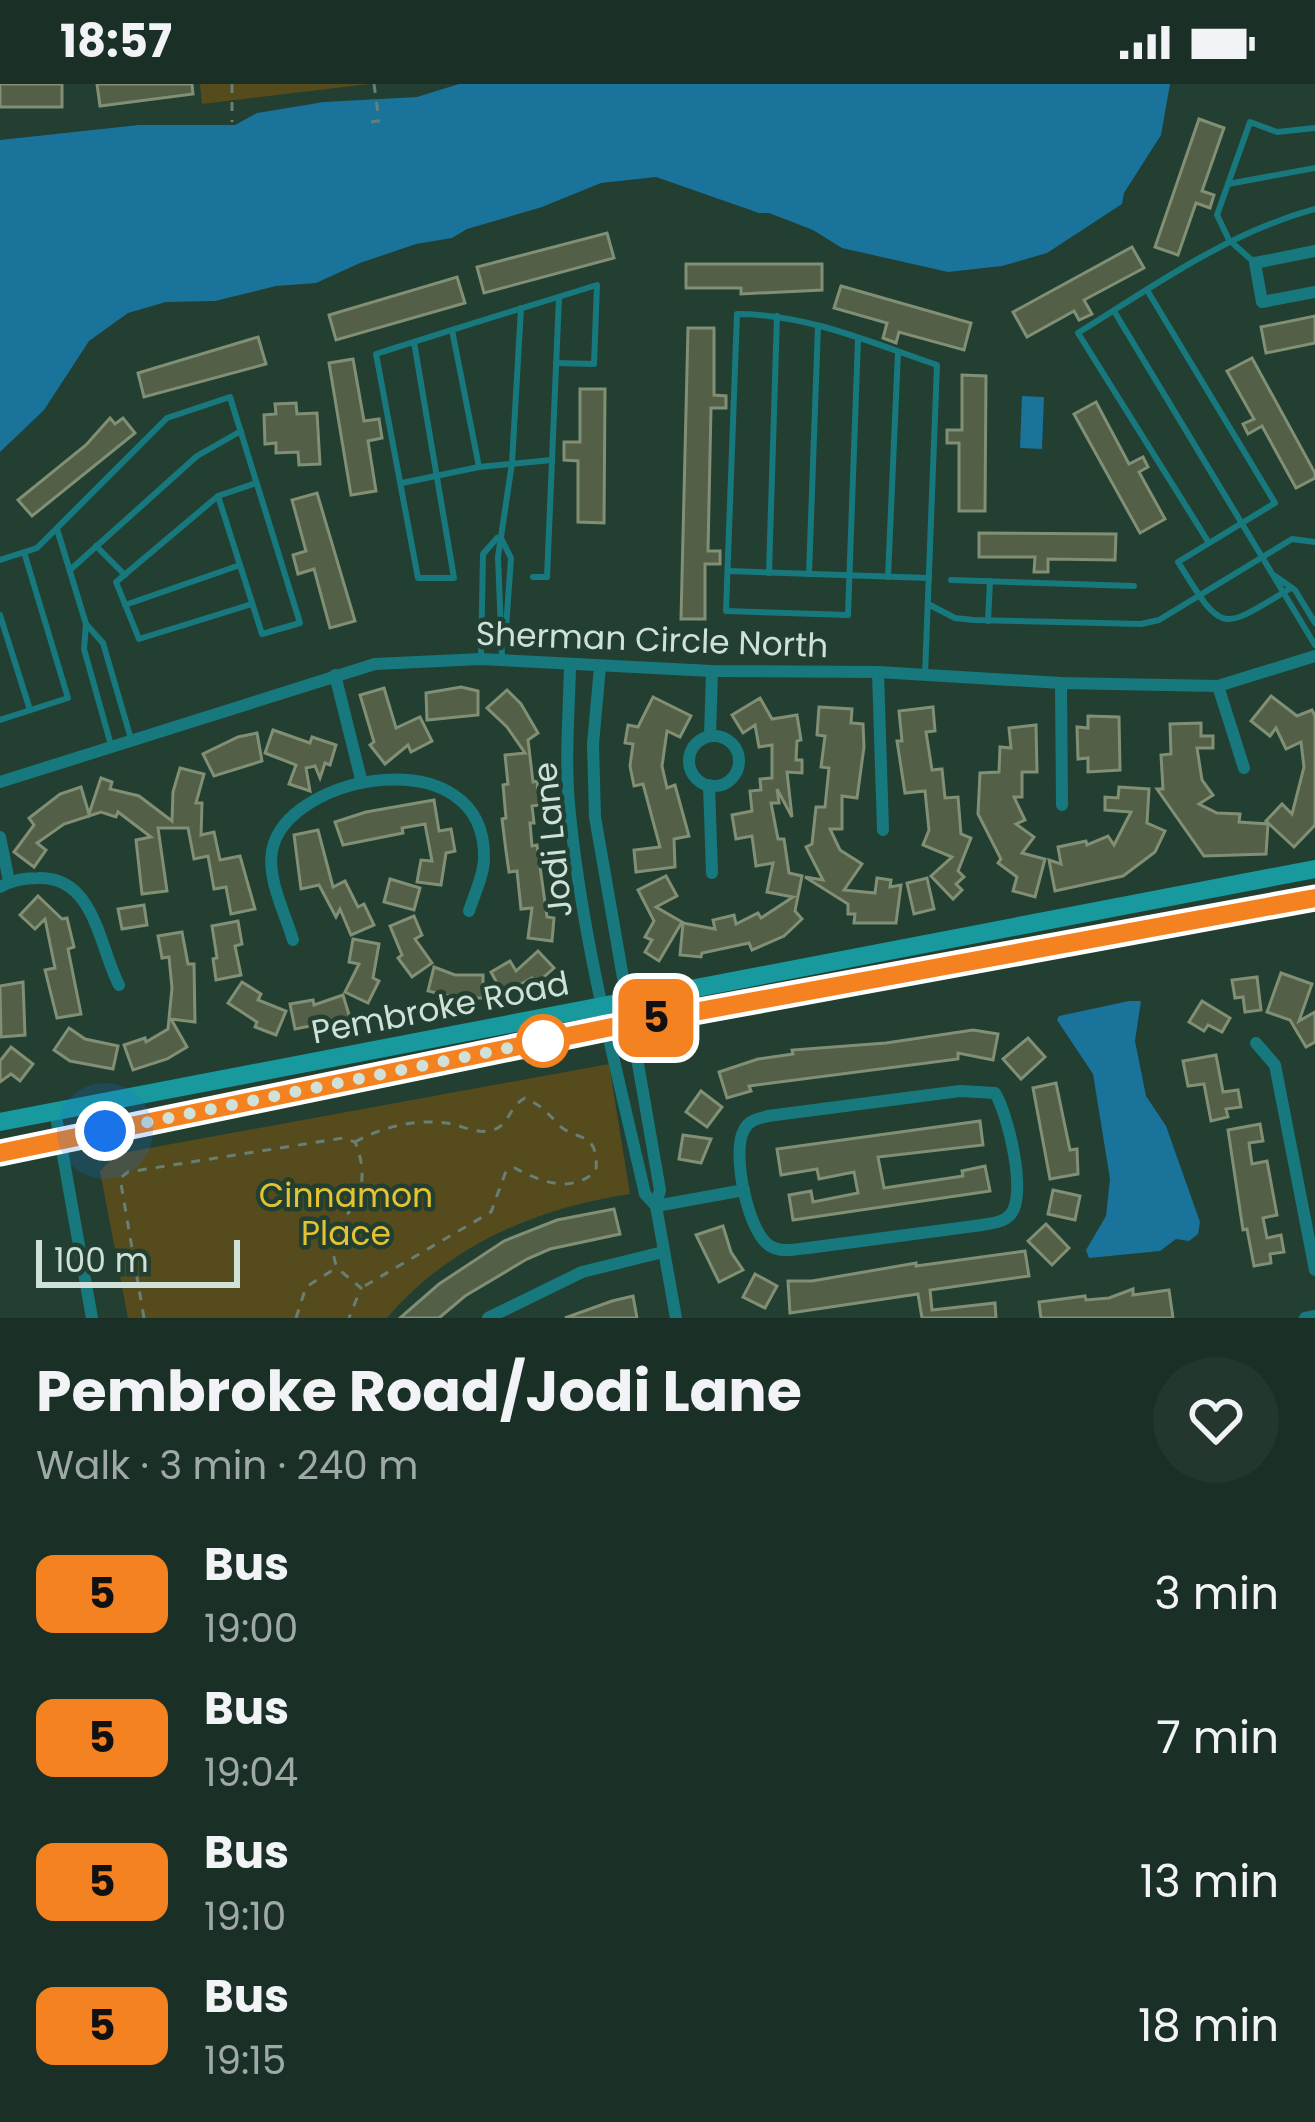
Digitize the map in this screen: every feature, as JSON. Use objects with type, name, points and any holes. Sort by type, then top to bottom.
[{"type":"main road","name":"Pembroke Road","points":[[0,1122],[1315,868]]},
{"type":"main road","name":"Pembroke Road","points":[[0,1153],[632,1023],[1315,898]]},
{"type":"street","points":[[1315,250],[1255,263],[1262,302],[1315,292]]},
{"type":"street","name":"Sherman Circle North","points":[[0,782],[375,664],[481,658],[570,666],[1218,686],[1315,656]]},
{"type":"street","name":"Jodi Lane","points":[[570,666],[570,816],[607,1028],[646,1194],[656,1206]]},
{"type":"street","name":"Jodi Lane","points":[[600,667],[593,744],[596,817],[660,1190],[656,1206]]},
{"type":"street","points":[[710,736],[712,671]]},
{"type":"street","points":[[878,672],[883,830]]},
{"type":"street","points":[[335,675],[362,783]]},
{"type":"street","points":[[1061,683],[1062,805]]},
{"type":"street","points":[[1218,686],[1244,768]]},
{"type":"street","points":[[710,736],[732,743],[739,758],[730,780],[709,785],[692,774],[688,758],[695,743],[710,736]]},
{"type":"street","points":[[293,940],[272,860],[281,826],[299,809],[362,783],[407,777],[431,781],[465,805],[475,820],[484,859],[469,911]]},
{"type":"street","points":[[709,785],[712,873]]},
{"type":"street","points":[[0,837],[5,884],[55,878],[75,890],[98,923],[104,957],[119,986]]},
{"type":"street","points":[[1256,1043],[1275,1066],[1315,1270]]},
{"type":"street","points":[[960,1091],[995,1093],[1006,1116],[1018,1192],[1012,1214],[1002,1221],[780,1250],[760,1238],[753,1227],[744,1190],[741,1134],[756,1119],[960,1091]]},
{"type":"street","points":[[55,1111],[92,1318]]},
{"type":"street","points":[[676,1318],[656,1206],[744,1190]]},
{"type":"street","points":[[488,1318],[582,1272],[663,1252]]},
{"type":"street","points":[[1305,1318],[1315,1316]]},
{"type":"lane","points":[[1255,263],[1229,240],[1217,215],[1250,122],[1277,132],[1315,128]]},
{"type":"lane","points":[[1228,184],[1315,168]]},
{"type":"lane","points":[[1209,543],[1078,333],[1229,240],[1266,222],[1315,209]]},
{"type":"lane","points":[[414,342],[454,578],[418,578],[376,353],[597,285],[594,364],[556,363]]},
{"type":"lane","points":[[1147,290],[1275,503],[1178,562],[1210,614],[1235,621],[1287,590]]},
{"type":"lane","points":[[533,577],[547,578],[560,296]]},
{"type":"lane","points":[[502,661],[500,535],[512,463],[521,308]]},
{"type":"lane","points":[[1114,311],[1272,574],[1315,622]]},
{"type":"lane","points":[[858,339],[848,615],[726,610],[737,314],[777,316],[818,326],[858,339],[898,352],[937,365],[926,675]]},
{"type":"lane","points":[[769,573],[777,316]]},
{"type":"lane","points":[[809,574],[818,326]]},
{"type":"lane","points":[[452,330],[479,467]]},
{"type":"lane","points":[[888,577],[898,352]]},
{"type":"lane","points":[[0,560],[37,548],[167,418],[230,397],[300,623],[262,634],[218,496]]},
{"type":"lane","points":[[70,570],[197,456],[241,431]]},
{"type":"lane","points":[[401,483],[479,467],[552,460]]},
{"type":"lane","points":[[252,604],[139,639],[116,582],[218,496],[256,483]]},
{"type":"lane","points":[[57,528],[86,624],[84,649],[111,745]]},
{"type":"lane","points":[[481,658],[483,554],[500,535]]},
{"type":"lane","points":[[928,604],[955,618],[1141,624],[1159,620],[1292,539],[1315,542]]},
{"type":"lane","points":[[96,546],[124,575]]},
{"type":"lane","points":[[0,720],[68,698],[24,552]]},
{"type":"lane","points":[[125,605],[240,566]]},
{"type":"lane","points":[[727,571],[929,578]]},
{"type":"lane","points":[[951,580],[1134,586]]},
{"type":"lane","points":[[988,621],[990,580]]},
{"type":"lane","points":[[1287,590],[1315,645]]},
{"type":"lane","points":[[0,615],[31,710]]},
{"type":"lane","points":[[86,624],[103,643],[131,739]]},
{"type":"path","points":[[232,84],[232,122]]},
{"type":"path","points":[[371,122],[383,121],[374,84]]},
{"type":"path","points":[[144,1318],[121,1178],[128,1172],[306,1142],[343,1138],[355,1142],[396,1125],[448,1123],[490,1131],[504,1125],[515,1103],[524,1098],[550,1111],[562,1127],[593,1145],[596,1172],[572,1184],[538,1181],[515,1168],[506,1172],[491,1212],[362,1288],[349,1318]]},
{"type":"path","points":[[355,1142],[364,1177],[361,1195],[334,1239],[337,1268],[362,1288]]},
{"type":"path","points":[[296,1318],[306,1287],[337,1268]]},
{"type":"green space","points":[[200,84],[369,84],[202,104]]},
{"type":"green space","name":"Cinnamon Place","points":[[609,1064],[630,1194],[562,1209],[497,1234],[438,1270],[387,1318],[128,1318],[100,1171],[117,1154]]},
{"type":"water","points":[[459,84],[1170,84],[1161,135],[1124,193],[1122,204],[1047,253],[1002,266],[948,272],[842,248],[813,230],[769,213],[656,177],[601,183],[452,238],[416,244],[360,263],[316,283],[276,286],[215,301],[166,302],[128,313],[89,341],[44,410],[0,452],[0,140],[139,125],[235,125],[257,113],[324,102],[417,97]]},
{"type":"water","points":[[1022,396],[1044,397],[1042,449],[1020,448]]},
{"type":"water","points":[[1141,1001],[1135,1041],[1146,1096],[1166,1126],[1200,1222],[1198,1234],[1189,1241],[1176,1239],[1160,1251],[1089,1258],[1086,1250],[1106,1216],[1110,1179],[1093,1074],[1057,1020]]},
{"type":"building","points":[[0,84],[62,84],[62,107],[0,107]]},
{"type":"building","points":[[97,84],[192,84],[193,94],[100,106]]},
{"type":"building","points":[[1199,119],[1224,128],[1202,191],[1214,195],[1210,208],[1196,203],[1178,255],[1155,247]]},
{"type":"building","points":[[607,233],[614,258],[484,293],[477,267]]},
{"type":"building","points":[[1132,247],[1144,268],[1084,300],[1092,314],[1079,320],[1074,311],[1027,337],[1013,312]]},
{"type":"building","points":[[686,264],[822,264],[822,290],[741,294],[741,288],[686,288]]},
{"type":"building","points":[[457,277],[465,303],[336,340],[329,315]]},
{"type":"building","points":[[841,286],[971,323],[964,350],[899,332],[896,343],[883,338],[887,323],[834,308]]},
{"type":"building","points":[[1315,316],[1315,343],[1266,353],[1261,327]]},
{"type":"building","points":[[688,328],[714,328],[714,395],[726,396],[726,408],[711,408],[708,551],[720,551],[720,564],[705,564],[705,619],[681,619]]},
{"type":"building","points":[[258,337],[266,364],[144,397],[138,373]]},
{"type":"building","points":[[1252,358],[1315,473],[1315,478],[1296,488],[1262,426],[1248,434],[1243,424],[1254,419],[1227,371]]},
{"type":"building","points":[[353,359],[364,421],[379,419],[382,438],[368,441],[376,491],[351,495],[329,363]]},
{"type":"building","points":[[962,375],[986,376],[985,511],[959,511],[959,443],[947,443],[947,430],[962,430]]},
{"type":"building","points":[[580,389],[605,389],[604,523],[578,522],[578,461],[564,460],[564,442],[580,442]]},
{"type":"building","points":[[1096,402],[1129,464],[1143,457],[1148,467],[1139,472],[1165,519],[1140,533],[1074,414]]},
{"type":"building","points":[[296,403],[297,414],[317,413],[320,464],[299,465],[298,452],[276,453],[276,443],[265,444],[264,415],[276,414],[275,404]]},
{"type":"building","points":[[110,418],[115,424],[123,418],[135,433],[32,516],[18,500],[86,445]]},
{"type":"building","points":[[317,493],[355,621],[330,628],[314,569],[298,574],[293,555],[306,551],[292,500]]},
{"type":"building","points":[[979,533],[1116,534],[1115,560],[1048,559],[1048,572],[1034,572],[1035,557],[979,557]]},
{"type":"building","points":[[461,687],[478,691],[478,715],[427,720],[426,693]]},
{"type":"building","points":[[384,688],[396,728],[420,717],[432,741],[411,752],[408,745],[385,764],[370,745],[374,742],[360,695]]},
{"type":"building","points":[[507,690],[538,733],[528,740],[533,782],[537,781],[538,794],[546,793],[547,804],[532,806],[534,823],[530,823],[547,917],[554,918],[552,941],[528,938],[532,908],[521,909],[517,871],[509,872],[502,819],[506,818],[503,785],[508,784],[505,755],[525,753],[487,708]]},
{"type":"building","points":[[1271,696],[1297,716],[1312,710],[1315,716],[1315,825],[1294,847],[1266,821],[1282,804],[1292,814],[1304,767],[1301,742],[1286,749],[1276,728],[1270,736],[1251,721]]},
{"type":"building","points":[[653,697],[691,716],[680,737],[667,731],[662,766],[667,788],[675,785],[689,836],[674,839],[675,867],[636,872],[634,850],[660,847],[643,784],[634,786],[633,744],[625,743],[628,725],[638,727]]},
{"type":"building","points":[[760,698],[772,719],[797,715],[801,740],[797,741],[796,760],[802,760],[802,773],[787,772],[792,817],[777,789],[779,803],[771,803],[778,839],[784,839],[789,873],[802,876],[795,911],[802,919],[784,936],[752,950],[749,943],[701,957],[680,955],[683,923],[715,929],[713,920],[734,915],[736,924],[758,913],[761,918],[793,897],[767,892],[773,863],[756,866],[752,836],[736,839],[732,815],[752,811],[750,791],[761,790],[760,779],[772,778],[772,745],[759,747],[755,725],[743,733],[732,715]]},
{"type":"building","points":[[819,707],[852,709],[851,723],[863,724],[857,798],[842,796],[842,829],[830,829],[840,850],[862,864],[844,890],[875,893],[877,878],[891,880],[890,887],[901,885],[896,923],[854,923],[855,914],[848,914],[848,904],[805,877],[823,880],[806,847],[812,844],[816,807],[825,807],[829,768],[821,767],[825,736],[817,735]]},
{"type":"building","points":[[933,707],[935,731],[926,732],[932,770],[942,769],[945,798],[958,797],[961,834],[971,838],[958,871],[964,877],[956,884],[962,890],[953,899],[931,876],[952,857],[923,845],[929,830],[925,791],[905,793],[897,741],[902,741],[899,711]]},
{"type":"building","points":[[1088,716],[1119,717],[1120,770],[1088,772],[1088,758],[1078,759],[1077,727],[1088,728]]},
{"type":"building","points":[[1201,723],[1201,736],[1213,736],[1213,748],[1197,748],[1202,780],[1213,795],[1199,804],[1217,813],[1240,814],[1239,822],[1268,824],[1266,854],[1204,856],[1157,789],[1163,789],[1161,755],[1171,754],[1170,724]]},
{"type":"building","points":[[1036,725],[1037,772],[1022,772],[1022,797],[1014,797],[1025,820],[1016,824],[1034,837],[1022,853],[1045,859],[1035,897],[1013,891],[1017,877],[998,863],[1001,859],[978,814],[980,773],[999,772],[1000,747],[1011,748],[1009,728]]},
{"type":"building","points":[[273,730],[310,743],[312,737],[336,745],[320,778],[315,766],[306,768],[310,791],[289,784],[296,765],[265,753]]},
{"type":"building","points":[[257,733],[262,761],[214,776],[203,754]]},
{"type":"building","points":[[180,768],[204,774],[196,803],[202,803],[201,835],[214,832],[220,860],[240,856],[255,909],[231,914],[226,887],[214,889],[208,856],[194,859],[188,828],[158,828],[167,891],[142,894],[136,840],[151,837],[118,812],[116,817],[101,812],[64,824],[37,843],[46,850],[34,867],[14,852],[34,825],[29,818],[60,794],[81,787],[89,814],[101,778],[112,782],[110,789],[139,796],[172,821]]},
{"type":"building","points":[[1119,787],[1149,789],[1147,823],[1165,831],[1155,852],[1123,876],[1055,891],[1049,860],[1061,864],[1058,847],[1086,841],[1087,845],[1108,836],[1114,845],[1131,812],[1105,810],[1105,797],[1118,798]]},
{"type":"building","points":[[434,800],[439,831],[451,829],[455,851],[446,853],[441,885],[417,882],[421,860],[432,861],[425,824],[343,845],[335,822]]},
{"type":"building","points":[[318,830],[333,887],[345,881],[374,925],[351,935],[340,909],[336,917],[319,885],[301,889],[294,835]]},
{"type":"building","points":[[666,876],[677,896],[656,907],[682,922],[659,961],[645,952],[652,940],[645,937],[654,921],[638,890]]},
{"type":"building","points":[[927,878],[934,909],[914,914],[907,883]]},
{"type":"building","points":[[390,879],[420,888],[414,910],[384,902]]},
{"type":"building","points":[[38,896],[62,919],[67,918],[81,1014],[57,1018],[45,970],[55,968],[45,919],[35,929],[20,915]]},
{"type":"building","points":[[144,905],[147,925],[122,929],[118,909]]},
{"type":"building","points":[[414,916],[422,935],[415,939],[432,963],[412,977],[398,958],[402,955],[390,926]]},
{"type":"building","points":[[238,921],[242,944],[235,946],[241,975],[216,980],[212,926]]},
{"type":"building","points":[[182,932],[188,964],[194,964],[195,1022],[171,1019],[187,1047],[133,1070],[124,1045],[145,1038],[146,1042],[168,1029],[169,957],[162,958],[158,936]]},
{"type":"building","points":[[353,939],[379,944],[373,978],[379,981],[368,1003],[345,992],[359,964],[349,962]]},
{"type":"building","points":[[538,951],[554,968],[537,983],[532,978],[503,994],[491,972],[510,961],[516,971]]},
{"type":"building","points":[[434,967],[455,975],[483,975],[483,998],[428,991]]},
{"type":"building","points":[[1281,973],[1312,984],[1299,1021],[1315,1012],[1315,1042],[1306,1047],[1290,1020],[1267,1012]]},
{"type":"building","points":[[1257,977],[1261,1010],[1245,1012],[1243,997],[1235,998],[1232,980]]},
{"type":"building","points":[[23,982],[25,1035],[1,1037],[0,986]]},
{"type":"building","points":[[242,982],[261,994],[258,1000],[286,1011],[276,1035],[255,1027],[257,1022],[228,1003]]},
{"type":"building","points":[[343,995],[350,1018],[295,1029],[290,1004],[313,1000],[314,1005]]},
{"type":"building","points":[[1202,1001],[1230,1018],[1222,1032],[1208,1025],[1204,1031],[1189,1022]]},
{"type":"building","points":[[69,1028],[85,1039],[118,1046],[113,1069],[70,1061],[54,1050]]},
{"type":"building","points":[[973,1030],[998,1034],[993,1060],[958,1053],[958,1059],[749,1086],[751,1091],[727,1098],[719,1072],[793,1054],[792,1050]]},
{"type":"building","points":[[1028,1038],[1045,1057],[1021,1079],[1003,1059]]},
{"type":"building","points":[[11,1047],[33,1064],[20,1081],[11,1074],[0,1082],[0,1061]]},
{"type":"building","points":[[1216,1055],[1223,1092],[1238,1090],[1241,1107],[1226,1109],[1228,1117],[1211,1121],[1204,1084],[1188,1086],[1183,1061]]},
{"type":"building","points":[[1056,1083],[1070,1150],[1077,1149],[1078,1174],[1050,1179],[1033,1088]]},
{"type":"building","points":[[701,1091],[722,1107],[707,1127],[686,1112]]},
{"type":"building","points":[[980,1121],[983,1145],[878,1157],[884,1188],[963,1176],[962,1171],[985,1166],[990,1191],[793,1220],[789,1195],[811,1191],[813,1202],[858,1193],[854,1172],[819,1179],[817,1169],[781,1175],[777,1149]]},
{"type":"building","points":[[1260,1124],[1263,1141],[1249,1143],[1252,1164],[1267,1161],[1277,1215],[1263,1218],[1267,1238],[1281,1235],[1284,1252],[1270,1254],[1271,1263],[1254,1266],[1247,1229],[1243,1230],[1228,1130]]},
{"type":"building","points":[[683,1135],[711,1139],[701,1163],[679,1159]]},
{"type":"building","points":[[1053,1190],[1080,1196],[1075,1220],[1048,1214]]},
{"type":"building","points":[[614,1209],[620,1234],[550,1249],[527,1259],[465,1296],[439,1318],[400,1318],[439,1284],[504,1241],[557,1220]]},
{"type":"building","points":[[1046,1224],[1069,1248],[1052,1265],[1028,1241]]},
{"type":"building","points":[[723,1226],[743,1270],[719,1282],[696,1235]]},
{"type":"building","points":[[1025,1251],[1029,1276],[930,1290],[932,1310],[995,1303],[996,1318],[922,1318],[918,1294],[790,1313],[788,1281]]},
{"type":"building","points":[[755,1274],[777,1286],[765,1308],[743,1297]]},
{"type":"building","points":[[1133,1289],[1133,1295],[1169,1290],[1173,1318],[1041,1318],[1039,1302],[1109,1298]]},
{"type":"building","points":[[633,1296],[637,1318],[565,1318],[612,1301]]},
{"type":"bus line","name":"5","points":[[0,1153],[607,1028],[1315,898]]},
{"type":"route","points":[[105,1131],[562,1037],[543,1041]]}]
